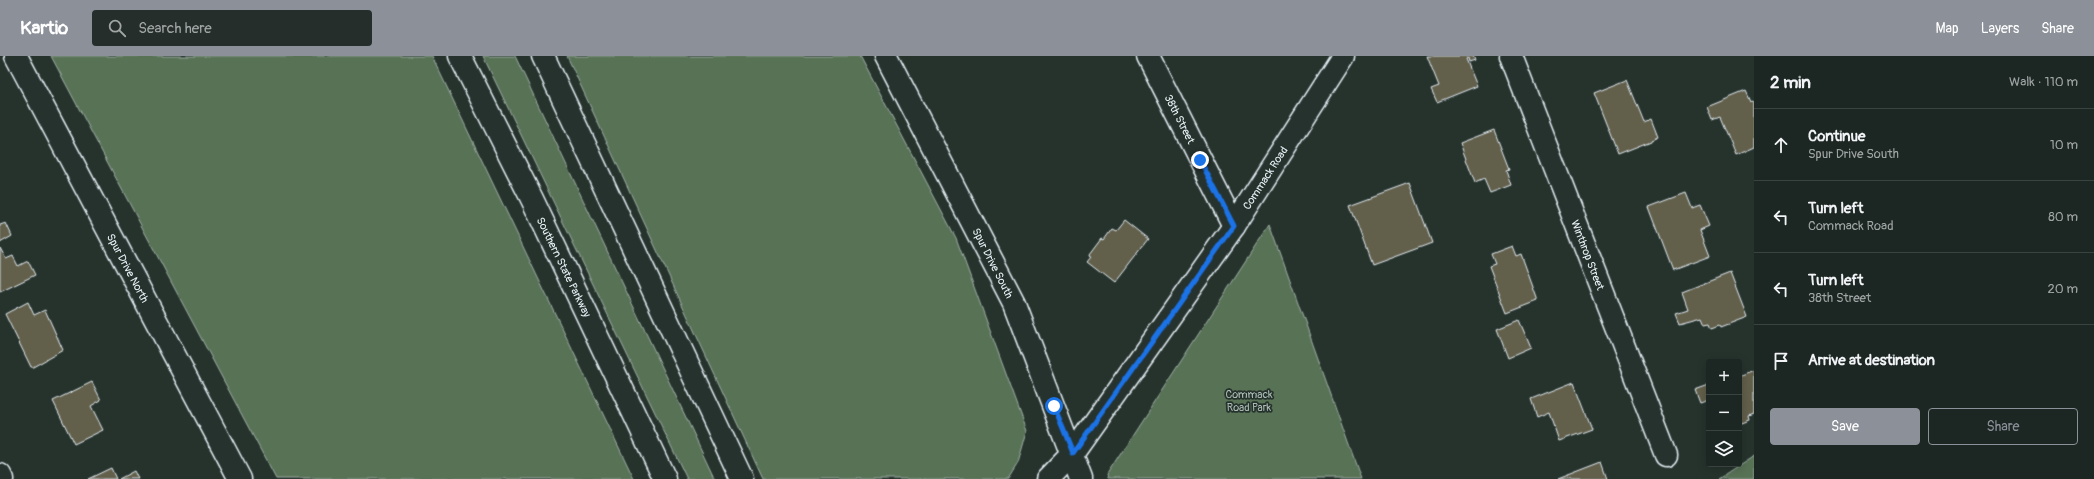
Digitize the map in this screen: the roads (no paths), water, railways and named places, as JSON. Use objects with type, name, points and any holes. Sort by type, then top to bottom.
[{"type":"main road","name":"Spur Drive North","points":[[16,56],[240,479]]},
{"type":"main road","name":"Southern State Parkway","points":[[460,56],[532,199],[665,479]]},
{"type":"main road","points":[[543,56],[742,479]]},
{"type":"main road","name":"Spur Drive South","points":[[886,56],[1014,303],[1073,453],[1081,479]]},
{"type":"main road","name":"38th Street","points":[[1148,56],[1234,226]]},
{"type":"main road","name":"Commack Road","points":[[1048,479],[1073,453],[1234,226],[1343,56]]},
{"type":"main road","name":"Winthrop Street","points":[[1511,56],[1666,455]]},
{"type":"main road","name":"Commack Road","points":[[1063,479],[1073,453]]},
{"type":"park label","name":"Commack Road Park","points":[[1249,400]]}]
